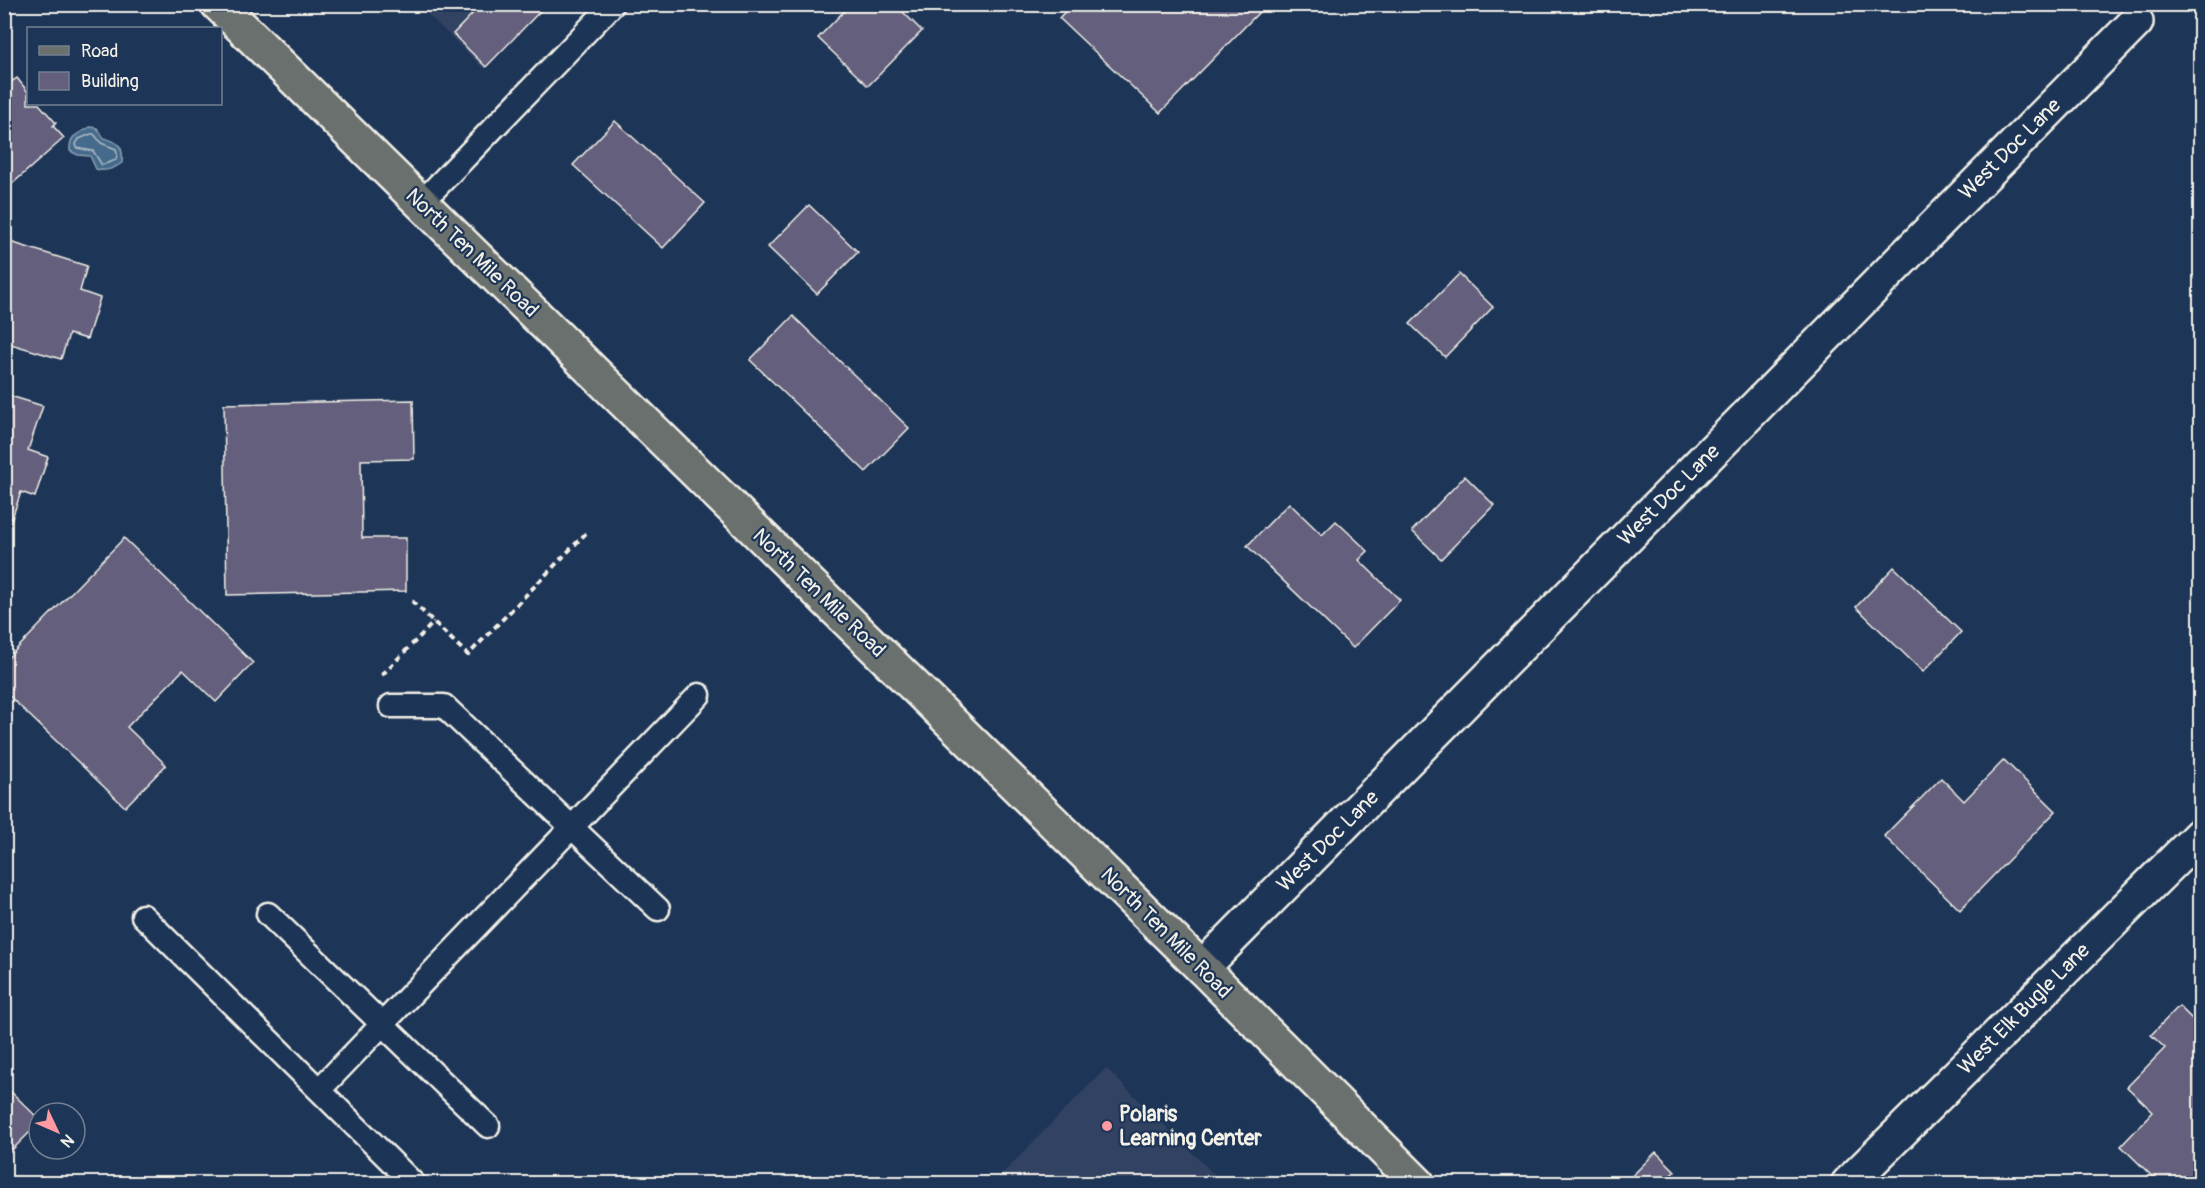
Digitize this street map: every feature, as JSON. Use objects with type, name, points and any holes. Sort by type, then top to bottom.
[{"type":"main road","name":"North Ten Mile Road","points":[[218,4],[1202,968],[1418,1184]]},
{"type":"street","name":"West Doc Lane","points":[[1202,968],[2136,22]]},
{"type":"street","name":"West Elk Bugle Lane","points":[[1848,1184],[2200,835]]},
{"type":"lane","points":[[421,203],[613,4]]},
{"type":"lane","points":[[319,1090],[699,695]]},
{"type":"lane","points":[[391,706],[444,706],[658,909]]},
{"type":"lane","points":[[268,914],[488,1126]]},
{"type":"lane","points":[[143,916],[414,1184]]},
{"type":"path","points":[[412,602],[468,655],[588,531]]},
{"type":"path","points":[[379,678],[434,622]]},
{"type":"shaded area","points":[[418,5],[545,5],[483,68]]},
{"type":"shaded area","name":"Polaris Learning Center","points":[[1106,1068],[1223,1183],[993,1183]]},
{"type":"water","points":[[90,127],[97,128],[104,138],[119,146],[122,163],[116,167],[100,170],[96,169],[90,156],[78,155],[70,151],[73,138]]},
{"type":"building","points":[[482,4],[547,4],[486,67],[453,34]]},
{"type":"building","points":[[851,4],[895,4],[922,31],[868,86],[818,38]]},
{"type":"building","points":[[1072,4],[1267,4],[1160,113],[1059,18]]},
{"type":"building","points":[[17,78],[27,91],[27,105],[40,105],[56,123],[53,126],[64,138],[4,191],[4,87]]},
{"type":"building","points":[[615,121],[705,203],[663,248],[573,165]]},
{"type":"building","points":[[809,205],[858,252],[817,294],[768,247]]},
{"type":"building","points":[[7,241],[87,266],[80,291],[100,298],[87,339],[69,334],[61,359],[4,342],[4,247]]},
{"type":"building","points":[[1459,274],[1493,307],[1445,357],[1410,324]]},
{"type":"building","points":[[793,316],[909,428],[866,472],[750,360]]},
{"type":"building","points":[[4,394],[43,406],[28,450],[48,457],[35,497],[21,492],[9,527],[4,526]]},
{"type":"building","points":[[413,400],[414,459],[361,460],[362,538],[406,538],[406,591],[227,595],[224,404]]},
{"type":"building","points":[[1465,476],[1494,505],[1441,559],[1412,531]]},
{"type":"building","points":[[1289,503],[1322,535],[1336,521],[1368,551],[1359,560],[1400,600],[1353,648],[1247,546]]},
{"type":"building","points":[[124,538],[253,663],[216,702],[183,670],[127,727],[166,765],[125,807],[4,691],[4,662]]},
{"type":"building","points":[[1894,567],[1961,632],[1923,672],[1856,607]]},
{"type":"building","points":[[2004,760],[2056,811],[1960,910],[1884,836],[1941,778],[1964,801]]},
{"type":"building","points":[[2179,1006],[2200,1027],[2200,1184],[2160,1184],[2121,1146],[2153,1112],[2127,1087],[2165,1048],[2151,1035]]},
{"type":"building","points":[[4,1085],[27,1107],[27,1135],[4,1158]]},
{"type":"building","points":[[1656,1152],[1675,1171],[1662,1184],[1640,1184],[1632,1176]]},
{"type":"place","name":"Polaris Learning Center","points":[[1107,1126]]}]
